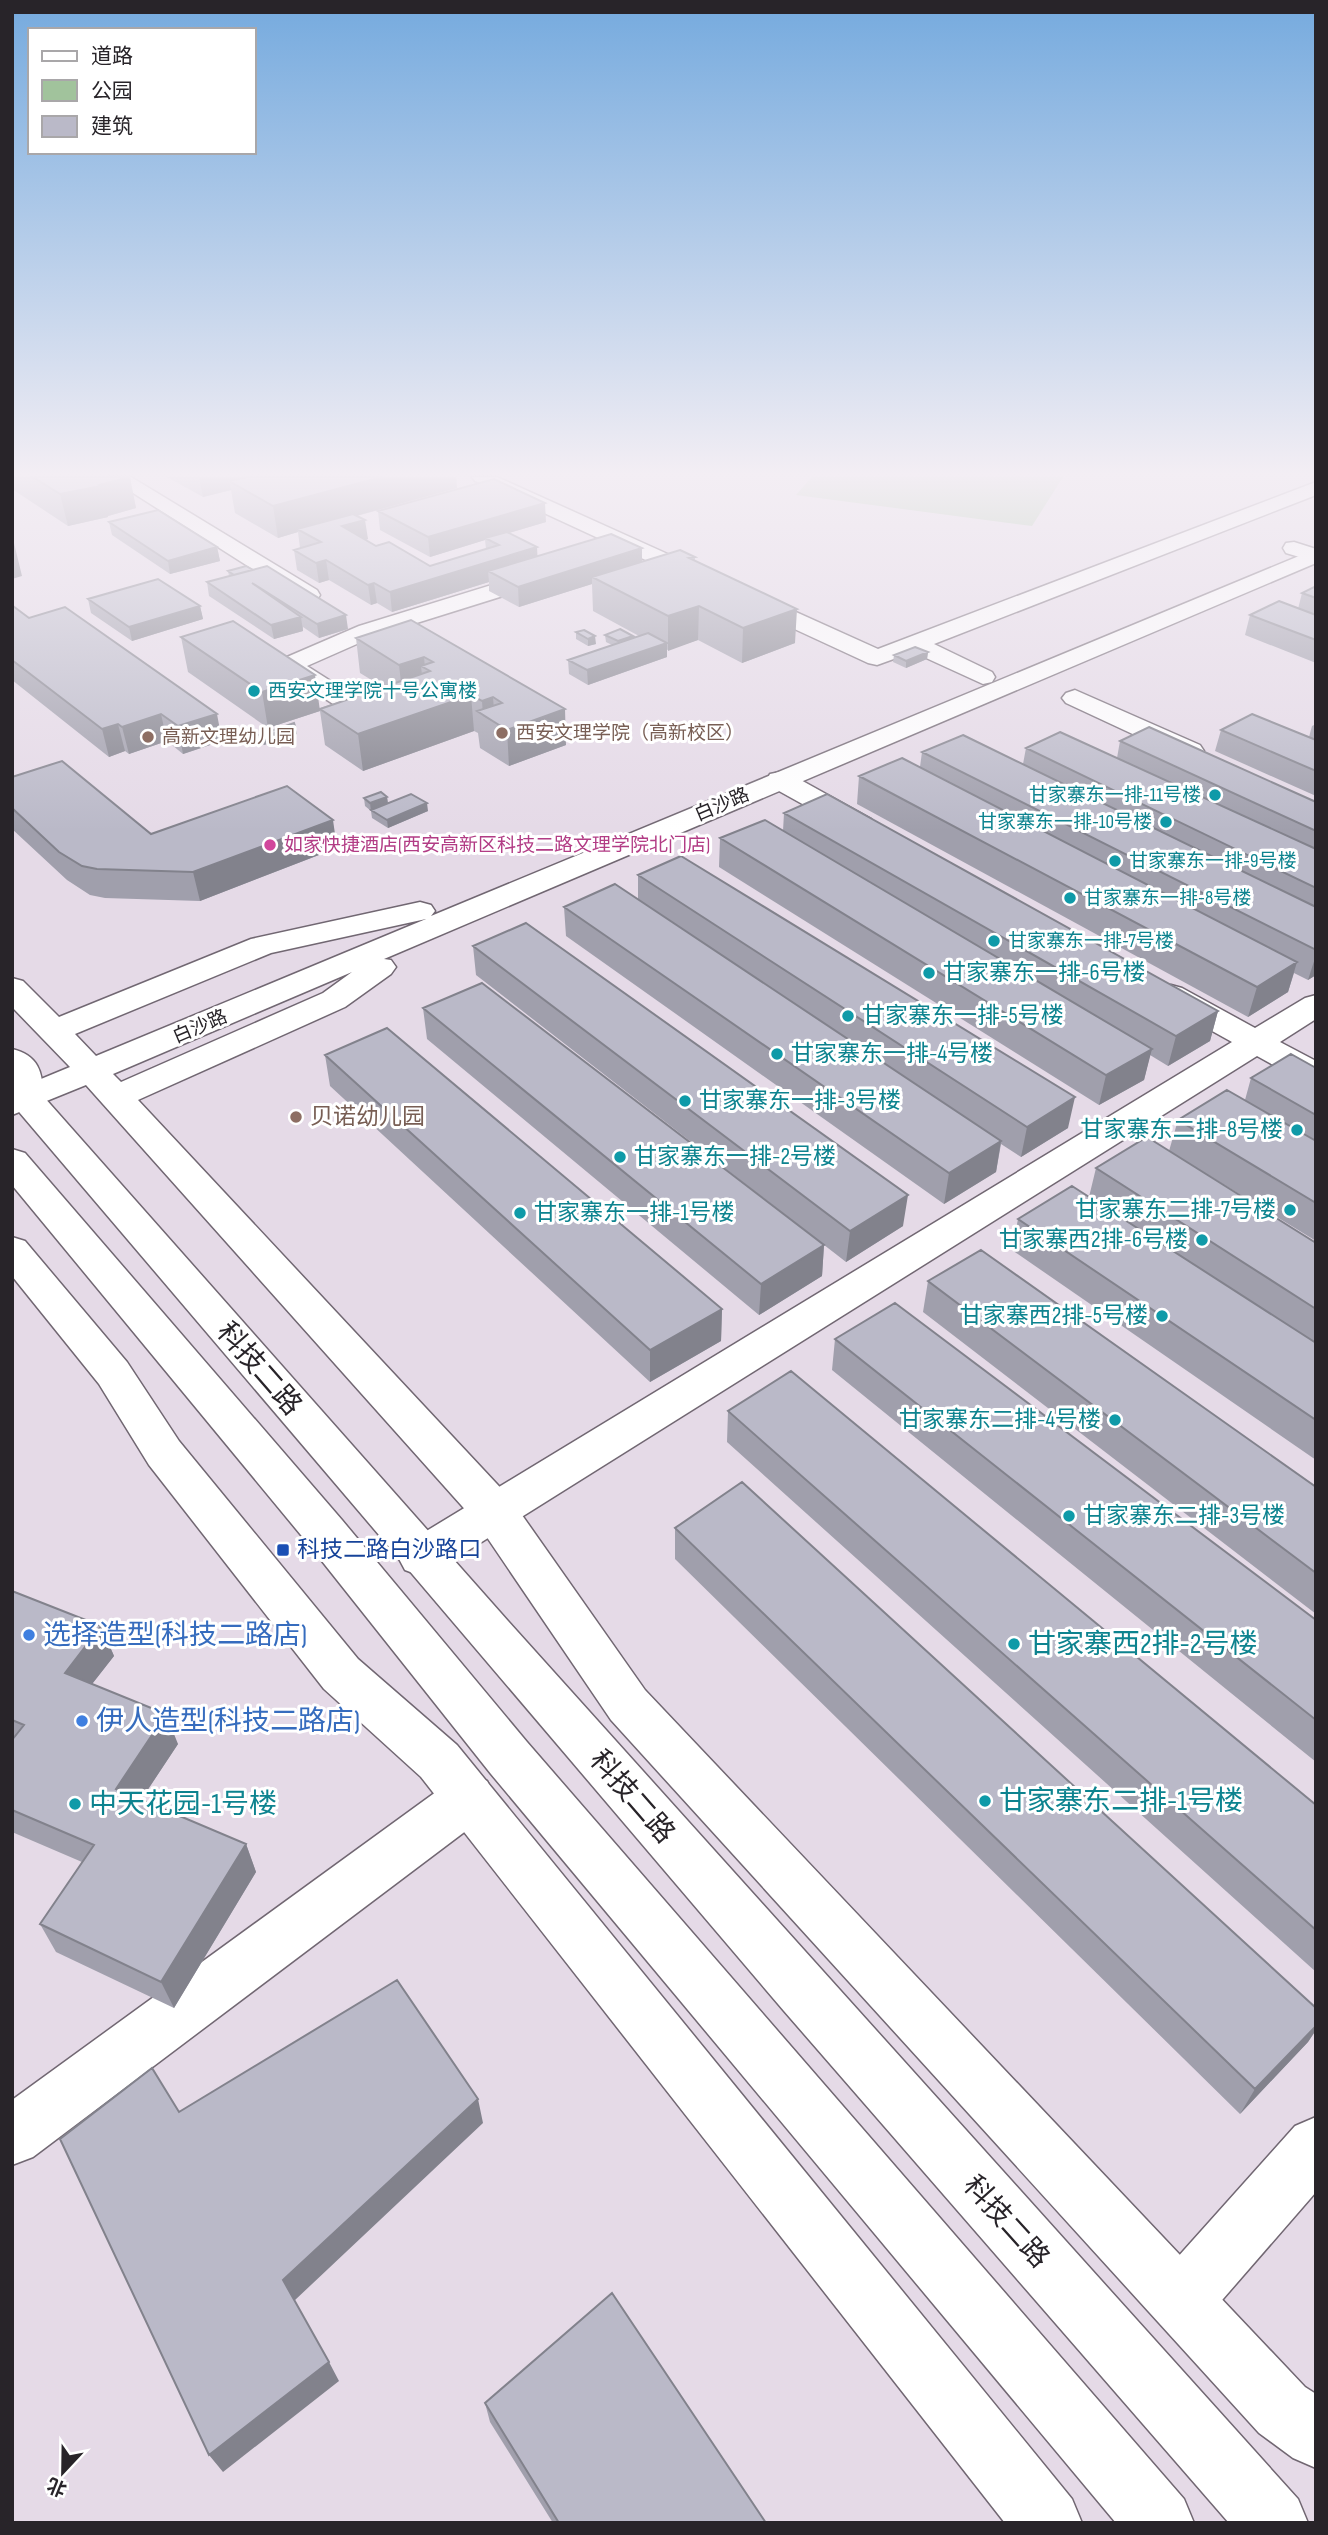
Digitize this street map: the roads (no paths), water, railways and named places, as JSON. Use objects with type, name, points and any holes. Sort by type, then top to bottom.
[{"type":"street","points":[[311,595],[367,631]]},
{"type":"street","points":[[375,720],[289,665],[367,631],[481,595]]},
{"type":"street","points":[[741,595],[877,658],[1038,595]]},
{"type":"street","name":"白沙路","points":[[429,918],[983,677],[1194,595]]},
{"type":"street","name":"白沙路","points":[[429,918],[780,780],[1206,595]]},
{"type":"street","points":[[914,643],[983,677]]},
{"type":"street","points":[[1075,698],[1214,761]]},
{"type":"street","points":[[780,780],[890,841]]},
{"type":"street","points":[[84,1063],[262,946],[429,918]]},
{"type":"street","points":[[18,1083],[84,1063],[334,1000],[429,918]]},
{"type":"street","points":[[1147,982],[1316,1075]]},
{"type":"street","points":[[12,988],[84,1063],[494,1511],[628,1705],[1282,2410],[1316,2435]]},
{"type":"street","points":[[421,1556],[1316,1005]]},
{"type":"street","name":"科技二路","points":[[18,1083],[421,1556],[885,2086],[1275,2523]]},
{"type":"street","points":[[12,1161],[326,1532],[509,1758],[1160,2523]]},
{"type":"street","points":[[12,1250],[113,1373],[164,1453],[341,1674],[439,1761],[1048,2523]]},
{"type":"street","points":[[12,2136],[469,1798]]},
{"type":"street","points":[[1181,2300],[1316,2147]]},
{"type":"place","name":"西安文理学院十号公寓楼","points":[[254,691]]},
{"type":"place","name":"西安文理学院（高新校区）","points":[[502,733]]},
{"type":"place","name":"高新文理幼儿园","points":[[148,737]]},
{"type":"place","name":"甘家寨东一排-11号楼","points":[[1215,795]]},
{"type":"place","name":"甘家寨东一排-10号楼","points":[[1166,822]]},
{"type":"place","name":"如家快捷酒店(西安高新区科技二路文理学院北门店)","points":[[270,845]]},
{"type":"place","name":"甘家寨东一排-9号楼","points":[[1115,861]]},
{"type":"place","name":"甘家寨东一排-8号楼","points":[[1070,898]]},
{"type":"place","name":"甘家寨东一排-7号楼","points":[[994,941]]},
{"type":"place","name":"甘家寨东一排-6号楼","points":[[929,973]]},
{"type":"place","name":"甘家寨东一排-5号楼","points":[[848,1016]]},
{"type":"place","name":"甘家寨东一排-4号楼","points":[[777,1054]]},
{"type":"place","name":"甘家寨东一排-3号楼","points":[[685,1101]]},
{"type":"place","name":"贝诺幼儿园","points":[[296,1117]]},
{"type":"place","name":"甘家寨东二排-8号楼","points":[[1297,1130]]},
{"type":"place","name":"甘家寨东一排-2号楼","points":[[620,1157]]},
{"type":"place","name":"甘家寨东二排-7号楼","points":[[1290,1210]]},
{"type":"place","name":"甘家寨东一排-1号楼","points":[[520,1213]]},
{"type":"place","name":"甘家寨西2排-6号楼","points":[[1202,1240]]},
{"type":"place","name":"甘家寨西2排-5号楼","points":[[1162,1316]]},
{"type":"place","name":"甘家寨东二排-4号楼","points":[[1115,1420]]},
{"type":"place","name":"甘家寨东二排-3号楼","points":[[1069,1516]]},
{"type":"place","name":"科技二路白沙路口","points":[[283,1550]]},
{"type":"place","name":"选择造型(科技二路店)","points":[[29,1635]]},
{"type":"place","name":"甘家寨西2排-2号楼","points":[[1014,1644]]},
{"type":"place","name":"伊人造型(科技二路店)","points":[[82,1721]]},
{"type":"place","name":"甘家寨东二排-1号楼","points":[[985,1801]]},
{"type":"place","name":"中天花园-1号楼","points":[[75,1804]]}]
